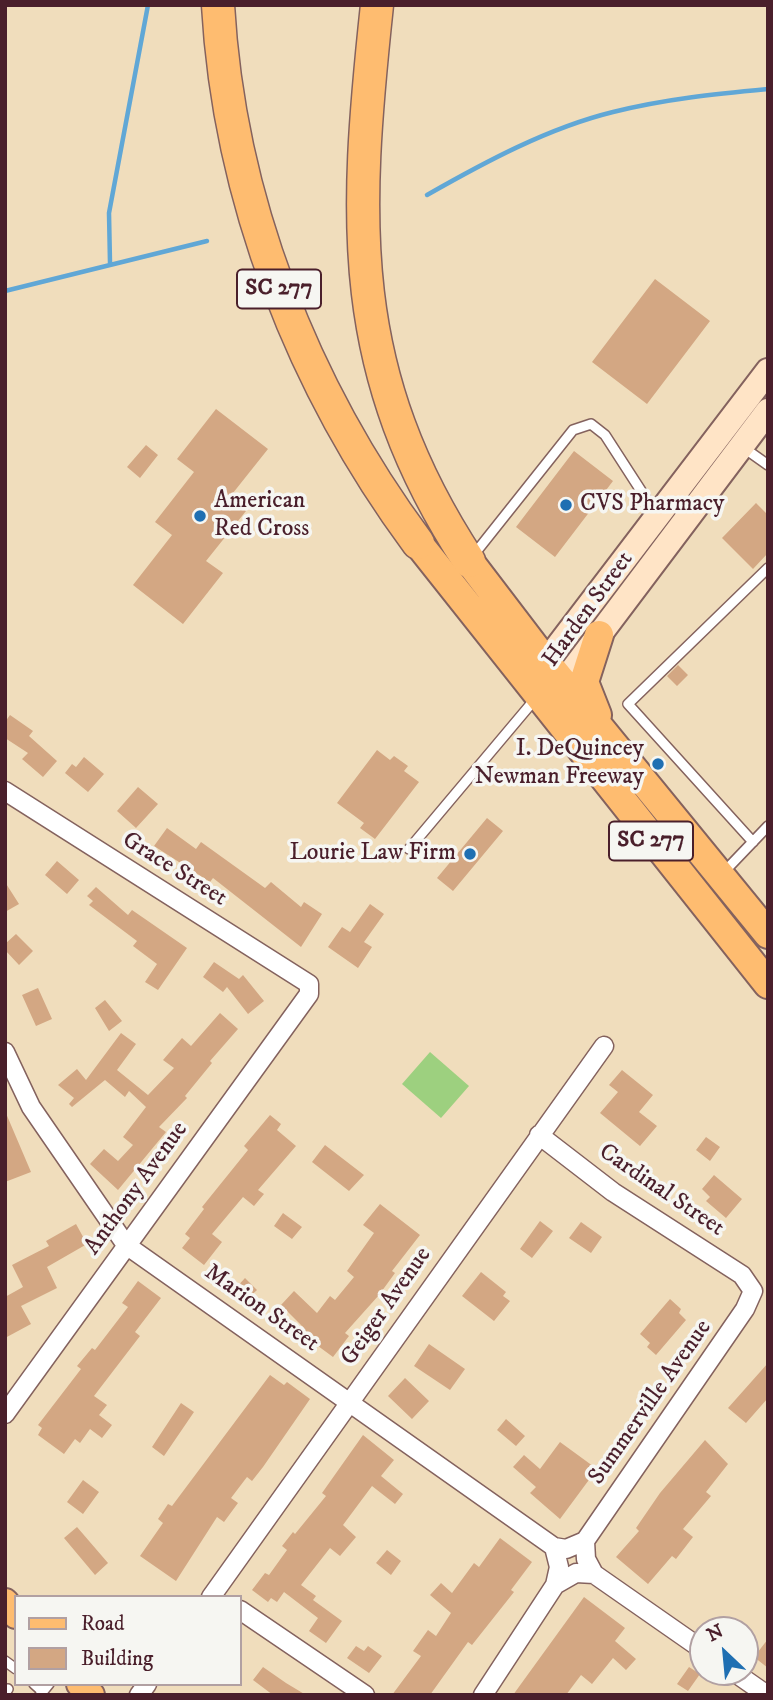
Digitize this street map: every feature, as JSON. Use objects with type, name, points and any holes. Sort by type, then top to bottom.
[{"type":"highway","name":"SC 277","points":[[218,5],[226,82],[243,171],[287,311],[338,419],[366,468],[418,543],[611,742],[768,934]]},
{"type":"highway","name":"SC 277","points":[[377,5],[365,122],[362,212],[368,305],[381,374],[404,439],[435,507],[673,868],[768,984]]},
{"type":"highway","points":[[598,635],[584,682],[587,695],[611,742]]},
{"type":"main road","name":"Harden Street","points":[[549,680],[658,516],[768,371]]},
{"type":"main road","name":"Harden Street","points":[[549,680],[598,635],[768,411]]},
{"type":"street","name":"Grace Street","points":[[5,792],[309,984],[309,994]]},
{"type":"street","name":"Anthony Avenue","points":[[5,1414],[309,994]]},
{"type":"street","name":"Geiger Avenue","points":[[215,1595],[604,1046]]},
{"type":"street","name":"Marion Street","points":[[5,1052],[31,1107],[126,1245],[554,1547]]},
{"type":"street","name":"Cardinal Street","points":[[539,1135],[613,1192],[742,1275],[754,1291]]},
{"type":"street","name":"Summerville Avenue","points":[[585,1541],[745,1309],[754,1291]]},
{"type":"street","points":[[483,1695],[555,1585],[559,1567],[554,1547],[566,1549],[585,1541],[586,1559],[594,1574],[689,1640]]},
{"type":"street","points":[[555,1585],[576,1573],[594,1574]]},
{"type":"street","points":[[242,1611],[365,1695]]},
{"type":"lane","points":[[469,561],[573,430],[581,425],[591,424],[599,428],[658,516]]},
{"type":"lane","points":[[720,433],[768,465]]},
{"type":"lane","points":[[753,842],[628,704],[768,568]]},
{"type":"lane","points":[[409,849],[549,680]]},
{"type":"lane","points":[[720,876],[768,826]]},
{"type":"green space","points":[[430,1052],[469,1086],[441,1118],[402,1084]]},
{"type":"building","points":[[655,279],[710,321],[647,404],[592,362]]},
{"type":"building","name":"American Red Cross","points":[[216,409],[268,449],[229,498],[246,511],[206,561],[223,573],[183,624],[133,585],[172,535],[155,522],[194,472],[177,459]]},
{"type":"building","points":[[146,445],[158,455],[140,478],[127,467]]},
{"type":"building","points":[[574,451],[613,481],[555,557],[516,527]]},
{"type":"building","points":[[756,503],[768,515],[768,553],[753,569],[722,538]]},
{"type":"building","points":[[678,665],[688,675],[677,686],[667,676]]},
{"type":"building","points":[[10,715],[33,731],[29,736],[57,761],[43,777],[22,759],[28,753],[5,738],[5,722]]},
{"type":"building","points":[[377,750],[390,760],[394,756],[408,766],[404,771],[419,782],[375,839],[360,828],[364,823],[337,803]]},
{"type":"building","points":[[84,757],[104,774],[88,792],[65,773],[72,764],[76,767]]},
{"type":"building","points":[[138,787],[158,804],[136,828],[117,811]]},
{"type":"building","name":"Lourie Law Firm","points":[[487,818],[503,831],[453,891],[437,878]]},
{"type":"building","points":[[167,828],[196,849],[201,842],[265,888],[271,882],[301,907],[304,902],[322,914],[301,947],[213,878],[210,882],[154,846]]},
{"type":"building","points":[[57,861],[79,880],[67,894],[45,875]]},
{"type":"building","points":[[5,882],[19,904],[5,912]]},
{"type":"building","points":[[96,887],[128,915],[132,910],[187,948],[158,990],[145,982],[157,964],[133,946],[137,941],[89,905],[93,901],[87,896]]},
{"type":"building","points":[[370,904],[384,914],[364,942],[372,947],[358,968],[328,947],[342,927],[350,932]]},
{"type":"building","points":[[16,934],[33,951],[19,965],[5,950],[5,944]]},
{"type":"building","points":[[214,962],[239,979],[243,975],[264,1001],[248,1014],[227,987],[223,992],[203,977]]},
{"type":"building","points":[[38,988],[52,1019],[36,1026],[22,995]]},
{"type":"building","points":[[105,1000],[122,1021],[109,1031],[95,1008]]},
{"type":"building","points":[[220,1013],[238,1029],[210,1061],[212,1063],[185,1096],[187,1098],[159,1127],[166,1132],[118,1190],[90,1164],[104,1149],[118,1161],[133,1145],[123,1137],[146,1107],[129,1091],[125,1097],[105,1080],[72,1107],[69,1104],[74,1098],[58,1085],[77,1069],[86,1080],[121,1033],[136,1044],[117,1070],[148,1095],[174,1068],[163,1060],[182,1038],[191,1046]]},
{"type":"building","points":[[622,1070],[653,1095],[639,1112],[657,1126],[640,1146],[600,1113],[618,1092],[609,1085]]},
{"type":"building","points":[[5,1111],[31,1172],[5,1182]]},
{"type":"building","points":[[270,1115],[281,1124],[277,1130],[296,1146],[258,1190],[264,1194],[254,1206],[243,1197],[212,1234],[222,1242],[204,1265],[182,1248],[190,1238],[185,1234],[204,1209],[202,1207],[248,1150],[244,1146]]},
{"type":"building","points":[[706,1137],[720,1147],[710,1161],[696,1150]]},
{"type":"building","points":[[325,1145],[364,1175],[349,1191],[312,1162]]},
{"type":"building","points":[[714,1175],[742,1199],[726,1218],[706,1201],[710,1197],[702,1189]]},
{"type":"building","points":[[380,1204],[420,1235],[392,1271],[395,1273],[379,1295],[345,1333],[349,1336],[333,1357],[299,1332],[303,1327],[281,1305],[294,1291],[317,1313],[330,1296],[335,1300],[354,1277],[347,1271],[374,1233],[363,1225]]},
{"type":"building","points":[[283,1213],[302,1227],[292,1239],[274,1226]]},
{"type":"building","points":[[540,1221],[553,1231],[532,1258],[520,1249]]},
{"type":"building","points":[[581,1222],[602,1237],[591,1253],[569,1238]]},
{"type":"building","points":[[76,1224],[87,1244],[47,1267],[57,1288],[21,1306],[31,1324],[5,1338],[5,1297],[23,1287],[12,1265],[49,1246],[46,1241]]},
{"type":"building","points":[[481,1272],[506,1292],[503,1296],[510,1301],[494,1321],[462,1296]]},
{"type":"building","points":[[245,1278],[257,1290],[245,1301],[234,1290]]},
{"type":"building","points":[[138,1281],[161,1298],[135,1332],[140,1336],[94,1396],[107,1405],[99,1415],[112,1425],[102,1438],[90,1429],[80,1443],[75,1439],[64,1454],[38,1435],[42,1428],[38,1425],[81,1369],[77,1366],[92,1348],[95,1350],[128,1307],[122,1303]]},
{"type":"building","points":[[670,1299],[681,1309],[679,1313],[686,1320],[656,1355],[647,1347],[650,1343],[640,1334]]},
{"type":"building","points":[[429,1344],[465,1369],[450,1390],[414,1366]]},
{"type":"building","points":[[768,1363],[768,1398],[746,1423],[728,1408]]},
{"type":"building","points":[[270,1375],[284,1385],[287,1382],[310,1399],[252,1481],[247,1477],[231,1498],[238,1503],[224,1522],[217,1517],[176,1581],[140,1556],[163,1523],[158,1519],[168,1504],[172,1506]]},
{"type":"building","points":[[405,1378],[429,1401],[412,1419],[388,1396]]},
{"type":"building","points":[[181,1403],[194,1412],[164,1456],[152,1447]]},
{"type":"building","points":[[506,1419],[525,1436],[516,1446],[497,1430]]},
{"type":"building","points":[[363,1435],[394,1460],[381,1476],[403,1494],[395,1504],[372,1486],[343,1525],[356,1537],[340,1556],[330,1548],[301,1585],[316,1596],[313,1600],[342,1621],[326,1643],[309,1631],[318,1618],[284,1592],[277,1602],[271,1598],[268,1602],[252,1590],[265,1573],[269,1575],[287,1550],[282,1546],[326,1496],[322,1493]]},
{"type":"building","points":[[705,1440],[728,1464],[706,1492],[711,1496],[683,1529],[693,1537],[676,1559],[672,1556],[648,1584],[616,1557],[639,1531],[636,1528],[660,1493]]},
{"type":"building","points":[[560,1442],[597,1469],[560,1519],[530,1493],[536,1487],[513,1467],[524,1455],[540,1469]]},
{"type":"building","points":[[83,1480],[99,1492],[83,1514],[67,1502]]},
{"type":"building","points":[[77,1527],[108,1563],[95,1575],[64,1538]]},
{"type":"building","points":[[500,1538],[532,1562],[511,1590],[514,1592],[472,1645],[468,1642],[430,1695],[392,1695],[421,1656],[413,1651],[428,1630],[436,1636],[451,1613],[430,1595],[441,1583],[452,1593],[474,1563],[479,1567]]},
{"type":"building","points":[[387,1550],[401,1561],[391,1575],[376,1563]]},
{"type":"building","points":[[584,1597],[625,1628],[615,1641],[636,1659],[626,1670],[613,1658],[592,1684],[581,1675],[566,1695],[513,1695]]},
{"type":"building","points":[[768,1639],[768,1668],[759,1661],[759,1651]]},
{"type":"building","points":[[356,1646],[364,1651],[368,1646],[382,1656],[369,1673],[347,1658]]},
{"type":"building","points":[[263,1667],[306,1695],[273,1695],[253,1680]]},
{"type":"building","points":[[689,1667],[689,1686],[692,1686],[688,1691],[677,1684]]},
{"type":"waterway","points":[[110,263],[109,213],[148,5]]},
{"type":"waterway","points":[[427,195],[517,147],[589,119],[671,100],[768,89]]},
{"type":"waterway","points":[[5,291],[207,241]]},
{"type":"place","name":"CVS Pharmacy","points":[[566,505]]},
{"type":"place","name":"American Red Cross","points":[[200,516]]},
{"type":"place","name":"I. DeQuincey Newman Freeway","points":[[658,764]]},
{"type":"place","name":"Lourie Law Firm","points":[[470,854]]}]
